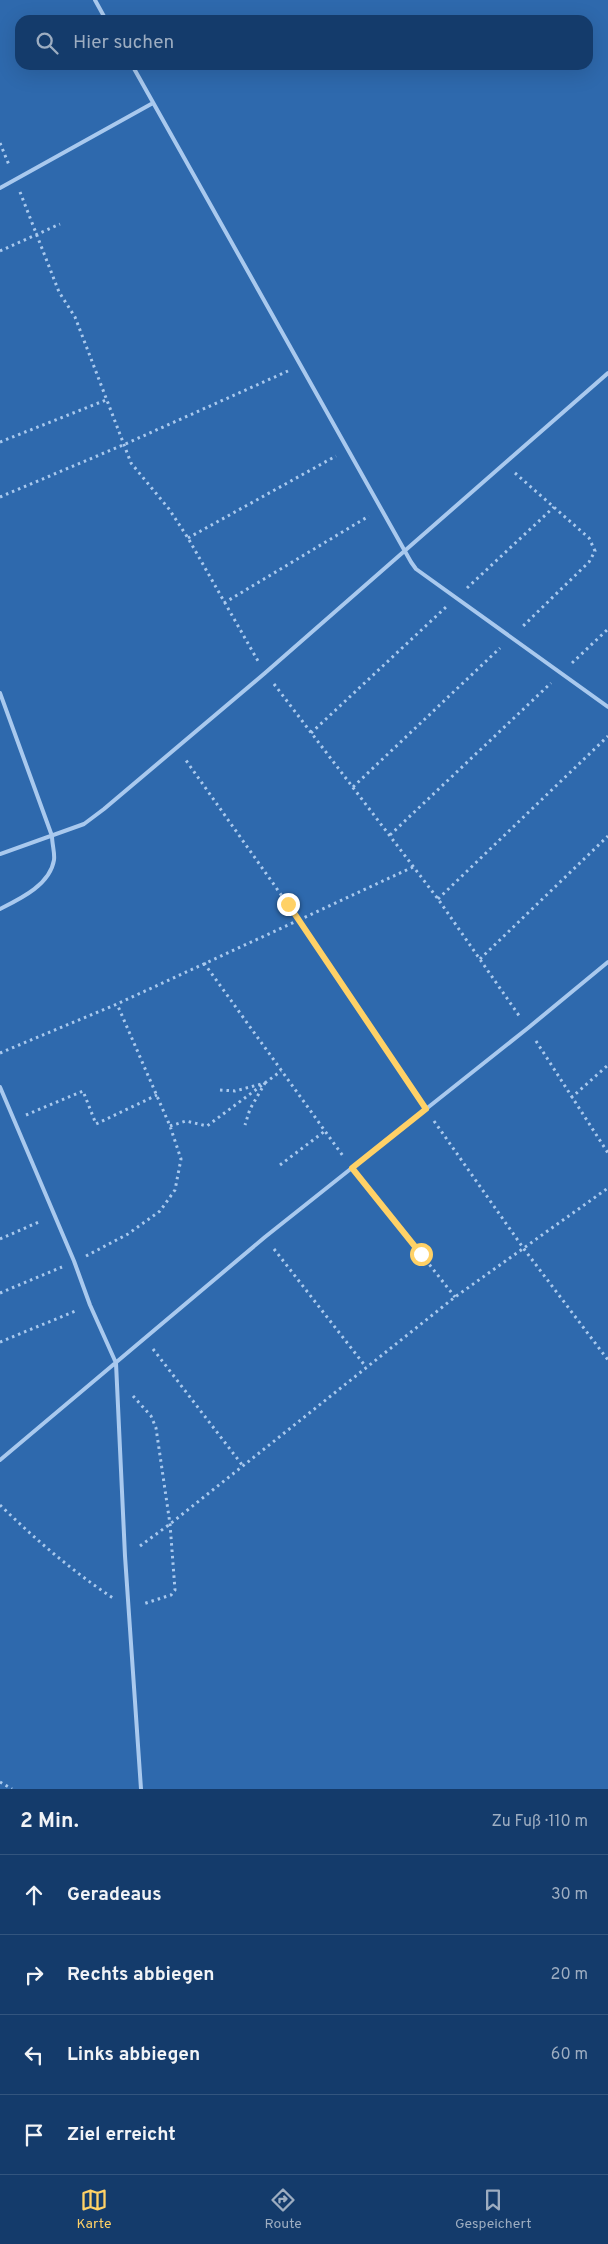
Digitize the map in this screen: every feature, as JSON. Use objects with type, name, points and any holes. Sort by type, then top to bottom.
[{"type":"lane","points":[[95,0],[103,15]]},
{"type":"lane","points":[[135,70],[416,569],[608,707]]},
{"type":"lane","points":[[0,188],[154,103]]},
{"type":"lane","points":[[0,854],[84,824],[265,673],[608,373]]},
{"type":"lane","points":[[0,693],[52,836],[54,859],[50,874],[39,885],[0,909]]},
{"type":"lane","points":[[0,1460],[265,1237],[608,962]]},
{"type":"lane","points":[[0,1086],[55,1214],[90,1305],[116,1363],[141,1789]]},
{"type":"path","points":[[0,143],[59,292],[75,317],[130,463],[169,509],[188,538],[265,673],[438,898],[528,1028],[571,1098],[608,1152]]},
{"type":"path","points":[[0,251],[60,224]]},
{"type":"path","points":[[0,497],[123,445],[300,366]]},
{"type":"path","points":[[0,442],[106,400]]},
{"type":"path","points":[[188,538],[348,449]]},
{"type":"path","points":[[311,733],[554,507]]},
{"type":"path","points":[[224,604],[382,508]]},
{"type":"path","points":[[390,835],[608,629]]},
{"type":"path","points":[[438,898],[608,736]]},
{"type":"path","points":[[176,746],[299,920],[426,1109],[524,1249],[608,1360]]},
{"type":"path","points":[[480,959],[608,836]]},
{"type":"path","points":[[0,1053],[117,1004],[413,866]]},
{"type":"path","points":[[204,963],[324,1131],[455,1297]]},
{"type":"path","points":[[0,1293],[74,1261],[128,1234],[160,1211],[175,1190],[181,1160],[170,1126],[117,1004]]},
{"type":"path","points":[[571,1098],[608,1065]]},
{"type":"path","points":[[170,1126],[186,1121],[207,1126],[281,1071]]},
{"type":"path","points":[[220,1090],[235,1091],[265,1083]]},
{"type":"path","points":[[245,1125],[250,1110],[265,1083]]},
{"type":"path","points":[[14,1120],[83,1091],[96,1124],[157,1096]]},
{"type":"path","points":[[280,1165],[324,1131]]},
{"type":"path","points":[[126,1556],[170,1524],[455,1297],[608,1188]]},
{"type":"path","points":[[0,1239],[55,1214]]},
{"type":"path","points":[[265,1237],[366,1367]]},
{"type":"path","points":[[0,1342],[90,1305]]},
{"type":"path","points":[[145,1339],[242,1466]]},
{"type":"path","points":[[0,1504],[22,1527],[84,1578],[129,1608],[171,1595],[175,1590],[170,1524],[156,1428],[151,1416],[117,1379]]},
{"type":"path","points":[[0,1782],[12,1789]]},
{"type":"shaded area","points":[[0,0],[608,0],[608,1789],[0,1789]]},
{"type":"route","points":[[288,904],[426,1109],[352,1168],[421,1254]]}]
